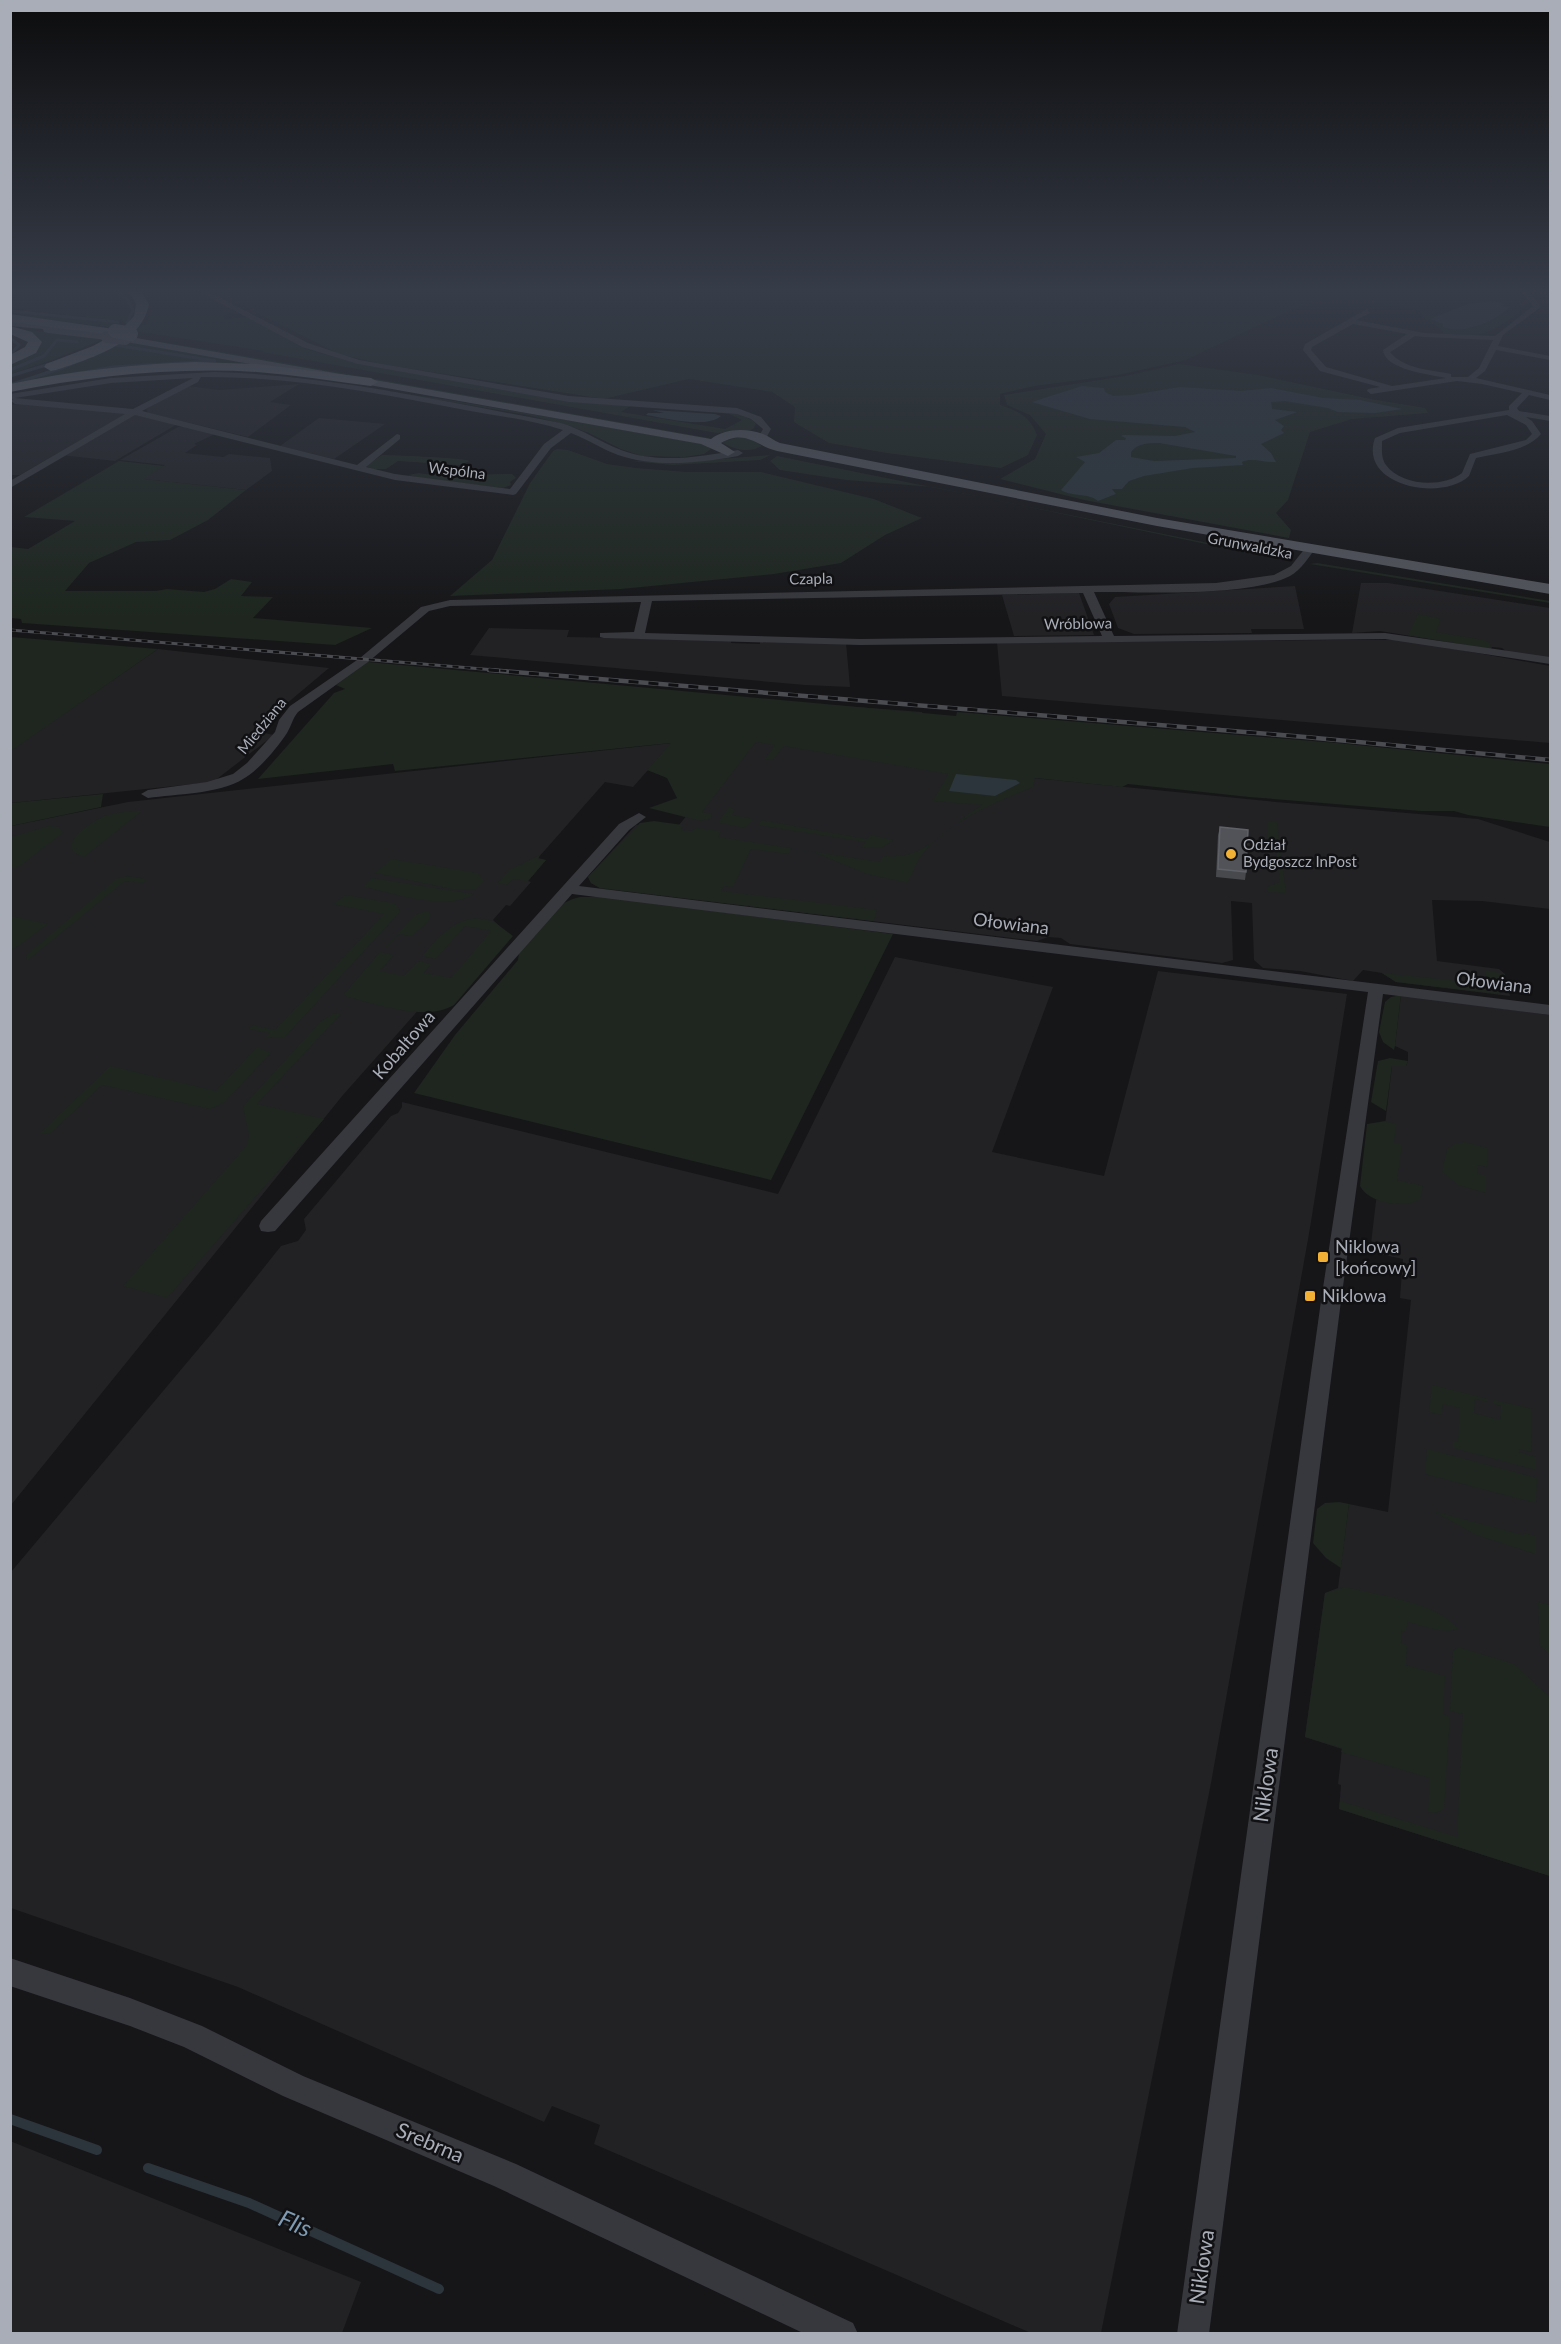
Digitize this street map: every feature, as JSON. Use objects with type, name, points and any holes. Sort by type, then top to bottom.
[{"type":"main road","points":[[475,400],[705,441],[716,447],[755,448]]},
{"type":"main road","points":[[508,400],[683,430],[726,436],[744,435],[755,448]]},
{"type":"main road","points":[[716,447],[716,440],[726,436]]},
{"type":"main road","name":"Grunwaldzka","points":[[755,448],[1551,598]]},
{"type":"main road","name":"Grunwaldzka","points":[[1307,553],[1551,589]]},
{"type":"street","name":"Wspólna","points":[[23,400],[134,412],[413,481],[513,492],[553,442],[564,432],[572,429]]},
{"type":"street","points":[[10,484],[156,400]]},
{"type":"street","points":[[416,400],[572,429],[631,456],[650,459],[692,459],[755,448],[767,429],[762,422],[752,416],[737,411],[588,400]]},
{"type":"street","points":[[1519,400],[1512,408],[1515,412],[1530,423],[1537,434],[1534,439],[1473,456],[1469,461],[1467,474],[1457,481],[1441,484],[1412,483],[1389,475],[1380,465],[1375,450],[1378,440],[1385,435],[1423,426],[1515,412],[1551,418]]},
{"type":"street","points":[[744,435],[754,432],[762,422]]},
{"type":"street","points":[[359,468],[397,437]]},
{"type":"street","points":[[692,459],[716,447]]},
{"type":"street","name":"Czapla","points":[[329,686],[382,646],[425,609],[450,603],[1173,588],[1259,581],[1290,572],[1307,553]]},
{"type":"street","points":[[449,589],[445,597],[450,603]]},
{"type":"street","points":[[1088,591],[1109,638]]},
{"type":"street","points":[[639,636],[647,598]]},
{"type":"street","name":"Wróblowa","points":[[604,635],[860,642],[1385,636],[1551,661]]},
{"type":"street","name":"Miedziana","points":[[148,794],[209,786],[238,777],[281,733],[285,720],[294,709],[329,686]]},
{"type":"street","points":[[568,889],[624,826],[639,817]]},
{"type":"street","name":"Ołowiana","points":[[568,889],[1551,1010]]},
{"type":"street","name":"Kobaltowa","points":[[268,1226],[568,889]]},
{"type":"street","name":"Niklowa","points":[[1193,2334],[1328,1322],[1376,988]]},
{"type":"street","name":"Srebrna","points":[[10,1972],[130,2012],[192,2036],[293,2086],[505,2175],[842,2334]]},
{"type":"shaded area","points":[[162,400],[273,400],[270,402],[291,405],[248,437],[148,413],[146,409]]},
{"type":"shaded area","points":[[441,400],[452,400],[705,444],[711,449],[704,454],[684,457],[642,456],[567,425],[528,415]]},
{"type":"shaded area","points":[[488,400],[497,400],[708,439]]},
{"type":"shaded area","points":[[534,400],[579,400],[630,406],[621,412],[725,429],[742,420],[728,413],[738,414],[756,424],[749,431],[717,433]]},
{"type":"shaded area","points":[[785,400],[1000,400],[1000,405],[1023,415],[1031,423],[1037,435],[1028,455],[1001,468],[829,443],[794,422],[795,407]]},
{"type":"shaded area","points":[[1006,400],[1379,400],[1425,408],[1428,413],[1352,419],[1310,432],[1288,500],[1276,513],[1291,530],[1289,538],[1084,500],[1000,479],[1035,459],[1046,434],[1030,415],[1007,405]]},
{"type":"shaded area","points":[[1362,400],[1402,409],[1375,413],[1338,412],[1328,408],[1285,401],[1271,402],[1272,409],[1297,412],[1275,420],[1284,426],[1281,430],[1284,433],[1261,444],[1271,453],[1276,462],[1250,460],[1242,462],[1243,465],[1193,468],[1144,476],[1129,481],[1122,489],[1112,489],[1116,494],[1098,501],[1061,490],[1085,462],[1076,457],[1099,453],[1116,440],[1125,440],[1126,438],[1121,436],[1124,435],[1175,436],[1195,432],[1185,427],[1090,419],[1032,402]],"holes":[[[1159,443],[1236,456],[1236,458],[1154,461],[1131,457],[1131,452],[1140,445]]]},
{"type":"shaded area","points":[[10,405],[128,413],[20,475],[11,475]]},
{"type":"shaded area","points":[[652,410],[721,416],[706,422],[685,422],[646,415],[664,413]]},
{"type":"shaded area","points":[[134,412],[179,423],[115,461],[61,455]]},
{"type":"shaded area","points":[[319,418],[385,424],[334,459],[280,446]]},
{"type":"shaded area","points":[[189,426],[217,433],[194,444],[197,445],[185,453],[270,458],[272,471],[246,490],[142,479],[165,465],[120,460],[178,427]]},
{"type":"shaded area","points":[[740,437],[753,440],[762,446],[752,450],[741,450],[721,442]]},
{"type":"shaded area","points":[[568,450],[607,464],[636,468],[687,472],[761,472],[874,499],[922,518],[885,535],[841,563],[774,574],[621,589],[450,596],[492,560],[530,483],[553,451]]},
{"type":"shaded area","points":[[382,455],[470,461],[459,465],[398,461],[386,469],[372,469],[366,466]]},
{"type":"shaded area","points":[[771,455],[760,460],[673,465],[630,461],[682,462]]},
{"type":"shaded area","points":[[777,456],[929,487],[846,480],[780,470],[770,461]]},
{"type":"shaded area","points":[[119,461],[164,466],[144,479],[246,490],[208,520],[170,540],[136,542],[89,563],[65,591],[167,589],[204,592],[215,589],[231,579],[252,582],[241,596],[273,597],[253,618],[372,628],[335,645],[22,623],[21,619],[11,618],[11,547],[28,549],[75,521],[24,517]]},
{"type":"shaded area","points":[[419,473],[453,476],[512,474],[516,478],[510,482],[511,485],[503,488],[423,479],[408,475]]},
{"type":"shaded area","points":[[929,487],[933,487],[997,500]]},
{"type":"shaded area","points":[[997,500],[1253,552],[1249,553]]},
{"type":"shaded area","points":[[1317,563],[1550,601],[1550,603],[1310,564]]},
{"type":"shaded area","points":[[1361,583],[1388,583],[1550,608],[1550,659],[1507,652],[1502,648],[1492,647],[1491,649],[1380,631],[1352,633]]},
{"type":"shaded area","points":[[1295,586],[1304,629],[1251,629],[1252,633],[1134,634],[1118,628],[1109,604],[1115,597]]},
{"type":"shaded area","points":[[1079,593],[1094,635],[1014,636],[1002,595]]},
{"type":"shaded area","points":[[1418,614],[1441,619],[1436,632],[1484,640],[1490,643],[1491,649],[1408,635]]},
{"type":"shaded area","points":[[489,628],[569,630],[567,637],[731,640],[731,643],[760,644],[760,640],[846,643],[850,687],[470,655]]},
{"type":"shaded area","points":[[11,637],[158,649],[11,751]]},
{"type":"shaded area","points":[[1405,640],[1550,666],[1550,743],[1002,696],[997,643]]},
{"type":"shaded area","points":[[158,649],[329,668],[254,731],[274,735],[213,782],[11,803],[11,750]]},
{"type":"shaded area","points":[[367,662],[956,716],[957,712],[1337,743],[1550,764],[1550,827],[1454,811],[1421,811],[1249,797],[1128,784],[1122,787],[1035,778],[1033,787],[987,807],[952,827],[983,805],[933,801],[948,774],[784,746],[773,760],[765,759],[775,745],[756,742],[702,812],[711,814],[712,818],[701,821],[649,808],[677,798],[667,778],[647,770],[671,743],[395,771],[393,764],[258,779],[334,693],[345,689],[336,685]]},
{"type":"shaded area","points":[[779,701],[922,712],[942,769],[1276,802],[1478,819],[1550,842],[1550,909],[1482,901],[1432,900],[1437,961],[1499,969],[1505,974],[1510,996],[1396,982],[1382,973],[1363,970],[1353,981],[1300,971],[1263,968],[1254,960],[1252,903],[1231,901],[1233,960],[1222,963],[1070,944],[1061,938],[1048,937],[1037,941],[600,888],[591,883],[588,877],[636,825],[675,830]]},
{"type":"shaded area","points":[[672,743],[633,787],[605,782],[538,858],[546,860],[528,881],[531,882],[510,906],[506,905],[493,920],[508,934],[422,1006],[343,1095],[11,1505],[11,826],[128,802]]},
{"type":"shaded area","points":[[956,774],[1016,780],[1020,783],[995,796],[949,791]]},
{"type":"shaded area","points":[[103,794],[101,807],[11,826],[11,803]]},
{"type":"shaded area","points":[[729,807],[735,810],[732,815],[754,819],[745,828],[720,823],[720,819]]},
{"type":"shaded area","points":[[142,811],[84,857],[75,853],[72,848],[76,835],[98,819],[119,813]]},
{"type":"shaded area","points":[[761,820],[866,839],[871,835],[894,840],[881,848],[862,847],[865,842],[758,825]]},
{"type":"shaded area","points":[[654,821],[683,825],[681,830],[691,831],[697,828],[721,831],[718,837],[791,848],[789,854],[751,849],[733,887],[724,886],[721,891],[877,910],[874,921],[600,888],[591,883],[588,877],[640,823]]},
{"type":"shaded area","points":[[1268,821],[1277,822],[1286,893],[1268,892],[1267,887],[1280,882],[1276,847],[1268,846]]},
{"type":"shaded area","points":[[49,826],[59,827],[63,833],[20,866],[11,869],[11,837]]},
{"type":"shaded area","points":[[937,840],[920,858],[908,883],[867,874],[813,852],[801,850],[880,862],[883,856],[913,853]]},
{"type":"shaded area","points":[[540,855],[538,859],[546,860],[528,881],[513,879],[507,885],[498,883],[509,870]]},
{"type":"shaded area","points":[[391,859],[478,873],[484,881],[476,889],[452,889],[375,873]]},
{"type":"shaded area","points":[[127,876],[147,879],[143,883],[125,881],[27,961],[26,955],[116,879]]},
{"type":"shaded area","points":[[371,878],[474,894],[450,901],[420,900],[364,887]]},
{"type":"shaded area","points":[[346,895],[392,903],[397,905],[400,912],[284,1038],[266,1037],[270,1033],[249,1029],[252,1025],[275,1030],[384,914],[333,904]]},
{"type":"shaded area","points":[[580,897],[604,897],[893,934],[771,1180],[414,1093],[455,1035],[518,960],[519,952],[539,927],[561,905]]},
{"type":"shaded area","points":[[429,912],[431,915],[428,922],[412,936],[399,934],[384,948],[415,915]]},
{"type":"shaded area","points":[[11,916],[48,924],[11,950]]},
{"type":"shaded area","points":[[475,918],[493,921],[513,936],[454,1005],[443,1010],[416,1012],[372,1004],[347,997],[344,994],[380,952],[394,955],[380,971],[404,976],[418,961],[431,964],[424,973],[451,978],[491,931],[465,926],[436,959],[422,956],[451,927]]},
{"type":"shaded area","points":[[895,957],[1053,987],[992,1152],[1104,1176],[1158,971],[1347,994],[1310,1228],[1211,1783],[1101,2333],[1031,2333],[594,2144],[600,2125],[552,2106],[544,2122],[238,1987],[11,1908],[11,1572],[216,1328],[281,1246],[298,1241],[306,1230],[304,1219],[391,1116],[398,1113],[402,1102],[778,1194]]},
{"type":"shaded area","points":[[1485,970],[1505,974],[1503,991],[1499,994],[1396,982],[1382,973],[1487,984]]},
{"type":"shaded area","points":[[1401,995],[1550,1015],[1550,1876],[1339,1809],[1341,1785],[1338,1784],[1342,1749],[1305,1737],[1325,1593],[1338,1588],[1349,1504],[1388,1512],[1411,1300],[1400,1298],[1403,1259],[1370,1252],[1392,1066],[1406,1066],[1408,1061],[1408,1052],[1395,1046]]},
{"type":"shaded area","points":[[1401,995],[1394,1050],[1383,1042],[1379,1032],[1385,1002],[1391,997]]},
{"type":"shaded area","points":[[342,1013],[257,1104],[324,1119],[167,1298],[123,1286],[247,1145],[249,1135],[243,1107],[246,1103],[320,1022],[333,1014]]},
{"type":"shaded area","points":[[257,1047],[271,1053],[225,1102],[210,1109],[102,1085],[51,1133],[40,1133],[110,1066],[216,1091]]},
{"type":"shaded area","points":[[1390,1058],[1408,1061],[1406,1066],[1392,1066],[1386,1111],[1371,1102],[1378,1061]]},
{"type":"shaded area","points":[[1385,1121],[1396,1124],[1394,1143],[1402,1144],[1397,1180],[1423,1186],[1420,1200],[1404,1204],[1387,1203],[1371,1197],[1360,1186],[1367,1124]]},
{"type":"shaded area","points":[[1465,1142],[1488,1148],[1487,1167],[1478,1165],[1477,1173],[1486,1176],[1486,1193],[1458,1185],[1442,1172],[1447,1149]]},
{"type":"shaded area","points":[[1432,1385],[1488,1399],[1488,1402],[1475,1399],[1474,1413],[1500,1420],[1501,1406],[1494,1404],[1494,1400],[1532,1409],[1531,1452],[1520,1449],[1519,1452],[1536,1457],[1536,1470],[1453,1448],[1453,1441],[1458,1442],[1460,1408],[1443,1404],[1442,1415],[1429,1412]]},
{"type":"shaded area","points":[[1427,1449],[1537,1478],[1536,1503],[1425,1474]]},
{"type":"shaded area","points":[[1325,1503],[1349,1504],[1341,1568],[1326,1558],[1313,1543],[1317,1509]]},
{"type":"shaded area","points":[[1433,1511],[1523,1535],[1524,1533],[1536,1536],[1536,1554],[1476,1535]]},
{"type":"shaded area","points":[[1345,1587],[1405,1601],[1435,1611],[1458,1628],[1447,1631],[1408,1622],[1406,1631],[1402,1631],[1401,1643],[1407,1645],[1406,1665],[1445,1676],[1443,1714],[1450,1717],[1444,1809],[1437,1813],[1428,1812],[1430,1778],[1341,1752],[1342,1748],[1305,1737],[1325,1593]]},
{"type":"shaded area","points":[[1538,1602],[1550,1605],[1550,1655],[1540,1646]]},
{"type":"shaded area","points":[[1458,1647],[1514,1664],[1550,1697],[1550,1876],[1339,1809],[1340,1801],[1457,1837],[1463,1714],[1450,1711],[1453,1651]]},
{"type":"shaded area","points":[[10,2141],[361,2282],[342,2333],[11,2333]]},
{"type":"building","name":"Odział Bydgoszcz InPost","points":[[1220,827],[1248,830],[1246,872],[1218,869]]},
{"type":"waterway","name":"Flis","points":[[10,2119],[97,2150]]},
{"type":"waterway","name":"Flis","points":[[148,2168],[249,2203],[439,2289]]},
{"type":"railway","points":[[10,630],[507,671]]},
{"type":"railway","points":[[489,670],[1305,737],[1550,760]]},
{"type":"place","name":"Odział Bydgoszcz InPost","points":[[1231,854]]},
{"type":"place","name":"Niklowa [końcowy]","points":[[1323,1257]]},
{"type":"place","name":"Niklowa","points":[[1310,1296]]}]
